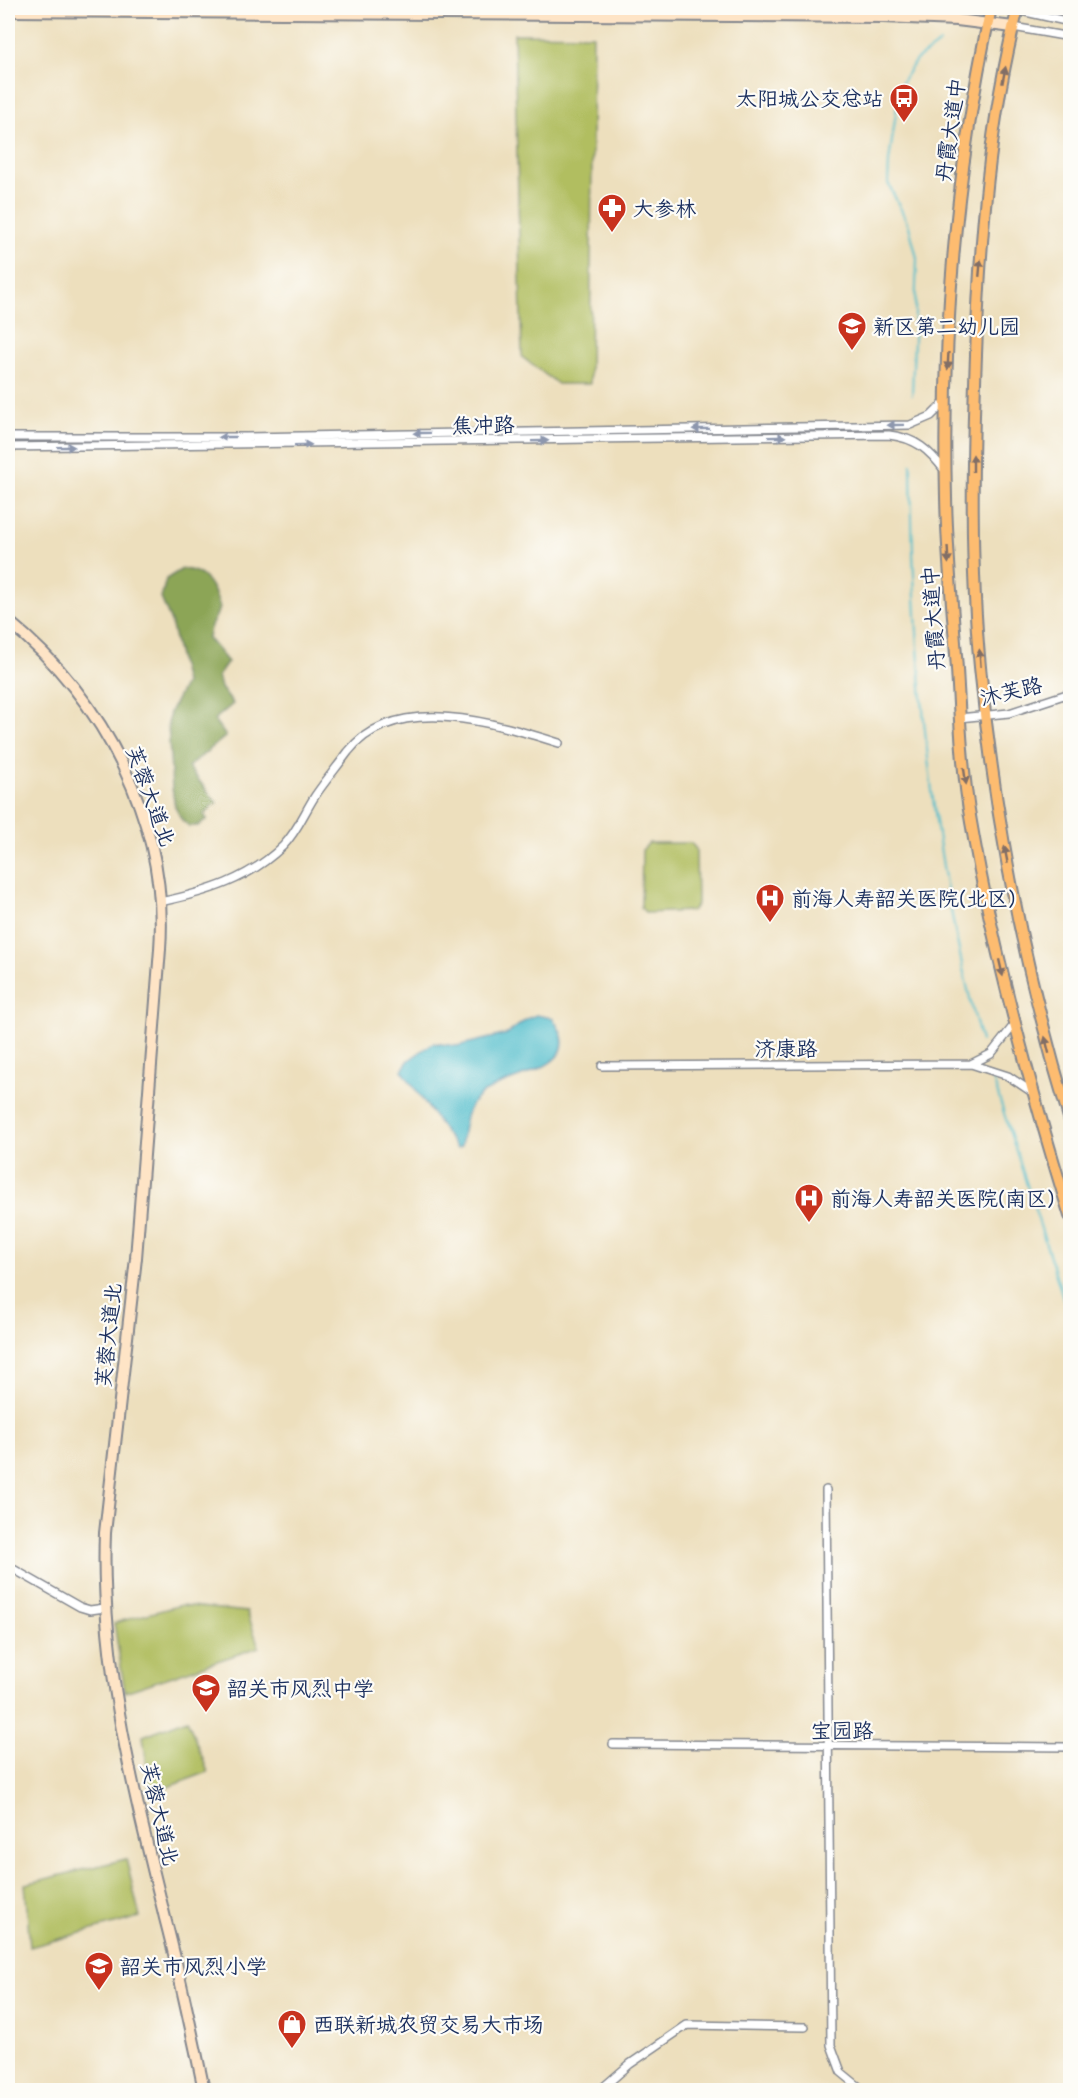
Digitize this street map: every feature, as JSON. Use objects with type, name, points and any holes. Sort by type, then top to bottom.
[{"type":"main road","name":"丹霞大道中","points":[[991,8],[965,156],[946,401],[948,561],[959,718],[970,820],[1014,1025],[1032,1092],[1071,1216]]},
{"type":"main road","points":[[1003,8],[1017,9]]},
{"type":"main road","name":"丹霞大道中","points":[[1017,9],[990,160],[976,340],[973,433],[974,548],[980,666],[999,815],[1049,1052],[1071,1121]]},
{"type":"main road","points":[[8,11],[545,11],[883,17],[987,23],[1013,27]]},
{"type":"main road","name":"芙蓉大道北","points":[[8,621],[40,648],[63,673],[104,730],[144,822],[157,872],[160,902],[160,949],[136,1258],[105,1533],[105,1608],[112,1670],[127,1757],[204,2091]]},
{"type":"street","points":[[1017,9],[1071,22]]},
{"type":"street","points":[[1013,27],[1071,37]]},
{"type":"street","name":"焦冲路","points":[[8,437],[245,437],[910,425],[931,416],[946,401]]},
{"type":"street","name":"焦冲路","points":[[8,447],[889,435],[906,437],[921,445],[946,472]]},
{"type":"street","name":"沐芙路","points":[[959,718],[1009,712],[1071,693]]},
{"type":"street","points":[[160,902],[216,888],[235,880],[265,862],[284,845],[297,828],[316,795],[350,750],[384,726],[435,717],[463,719],[483,721],[559,743]]},
{"type":"street","points":[[971,1064],[991,1054],[1014,1025]]},
{"type":"street","name":"济康路","points":[[602,1066],[971,1064],[1008,1076],[1032,1092]]},
{"type":"street","points":[[826,1490],[831,2045],[841,2072],[863,2091]]},
{"type":"street","points":[[8,1566],[80,1607],[90,1610],[105,1608]]},
{"type":"street","name":"宝园路","points":[[613,1744],[1071,1747]]},
{"type":"street","points":[[600,2091],[630,2064],[687,2025],[805,2027]]},
{"type":"green space","points":[[514,34],[593,35],[590,384],[558,384],[522,357]]},
{"type":"green space","points":[[182,569],[203,576],[212,587],[218,600],[220,608],[210,628],[208,638],[228,662],[218,676],[221,688],[233,704],[214,720],[226,736],[188,767],[217,803],[204,814],[207,819],[198,826],[189,826],[182,820],[175,807],[168,724],[170,712],[185,683],[171,622],[161,598],[166,579]]},
{"type":"green space","points":[[649,843],[691,843],[696,849],[697,904],[692,911],[646,913],[641,908],[642,850]]},
{"type":"green space","points":[[181,1605],[247,1612],[259,1647],[125,1692],[114,1623]]},
{"type":"green space","points":[[187,1719],[208,1772],[165,1788],[150,1790],[143,1736]]},
{"type":"green space","points":[[126,1859],[140,1917],[30,1947],[25,1884]]},
{"type":"water","points":[[536,1015],[552,1018],[562,1036],[562,1050],[553,1061],[539,1069],[488,1090],[476,1099],[466,1116],[461,1147],[456,1148],[402,1070],[409,1060],[433,1043],[457,1046],[507,1034]]},
{"type":"waterway","points":[[912,395],[917,258],[909,226],[888,183],[889,161],[900,85],[916,60],[940,43]]},
{"type":"waterway","points":[[911,464],[916,609],[928,755],[949,900],[963,971],[981,1041]]},
{"type":"waterway","points":[[993,1079],[1070,1319]]},
{"type":"place","name":"太阳城公交总站","points":[[904,124]]},
{"type":"place","name":"大参林","points":[[612,234]]},
{"type":"place","name":"新区第二幼儿园","points":[[852,352]]},
{"type":"place","name":"前海人寿韶关医院(北区)","points":[[770,924]]},
{"type":"place","name":"前海人寿韶关医院(南区)","points":[[809,1224]]},
{"type":"place","name":"韶关市风烈中学","points":[[206,1714]]},
{"type":"place","name":"韶关市风烈小学","points":[[99,1992]]},
{"type":"place","name":"西联新城农贸交易大市场","points":[[292,2050]]}]
